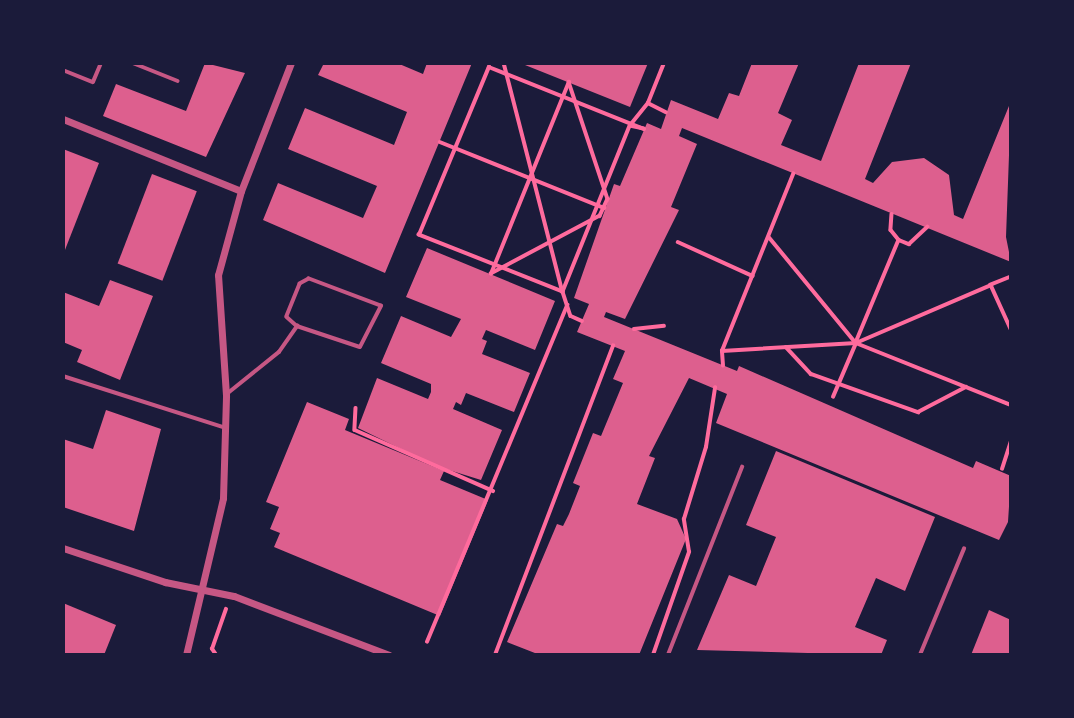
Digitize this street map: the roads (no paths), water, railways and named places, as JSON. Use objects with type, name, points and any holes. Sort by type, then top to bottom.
[{"type":"street","points":[[186,655],[204,590],[223,498],[226,395],[218,275],[241,191],[291,63]]},
{"type":"street","points":[[63,119],[241,191]]},
{"type":"street","points":[[63,548],[204,590],[388,655]]},
{"type":"lane","points":[[63,70],[93,82],[101,63]]},
{"type":"lane","points":[[133,63],[178,81]]},
{"type":"lane","points":[[309,279],[381,306],[360,347],[297,326],[287,317],[300,285],[309,279]]},
{"type":"lane","points":[[226,395],[279,352],[297,326]]},
{"type":"lane","points":[[63,376],[225,427]]},
{"type":"lane","points":[[668,655],[742,467]]},
{"type":"lane","points":[[920,655],[964,549]]}]
